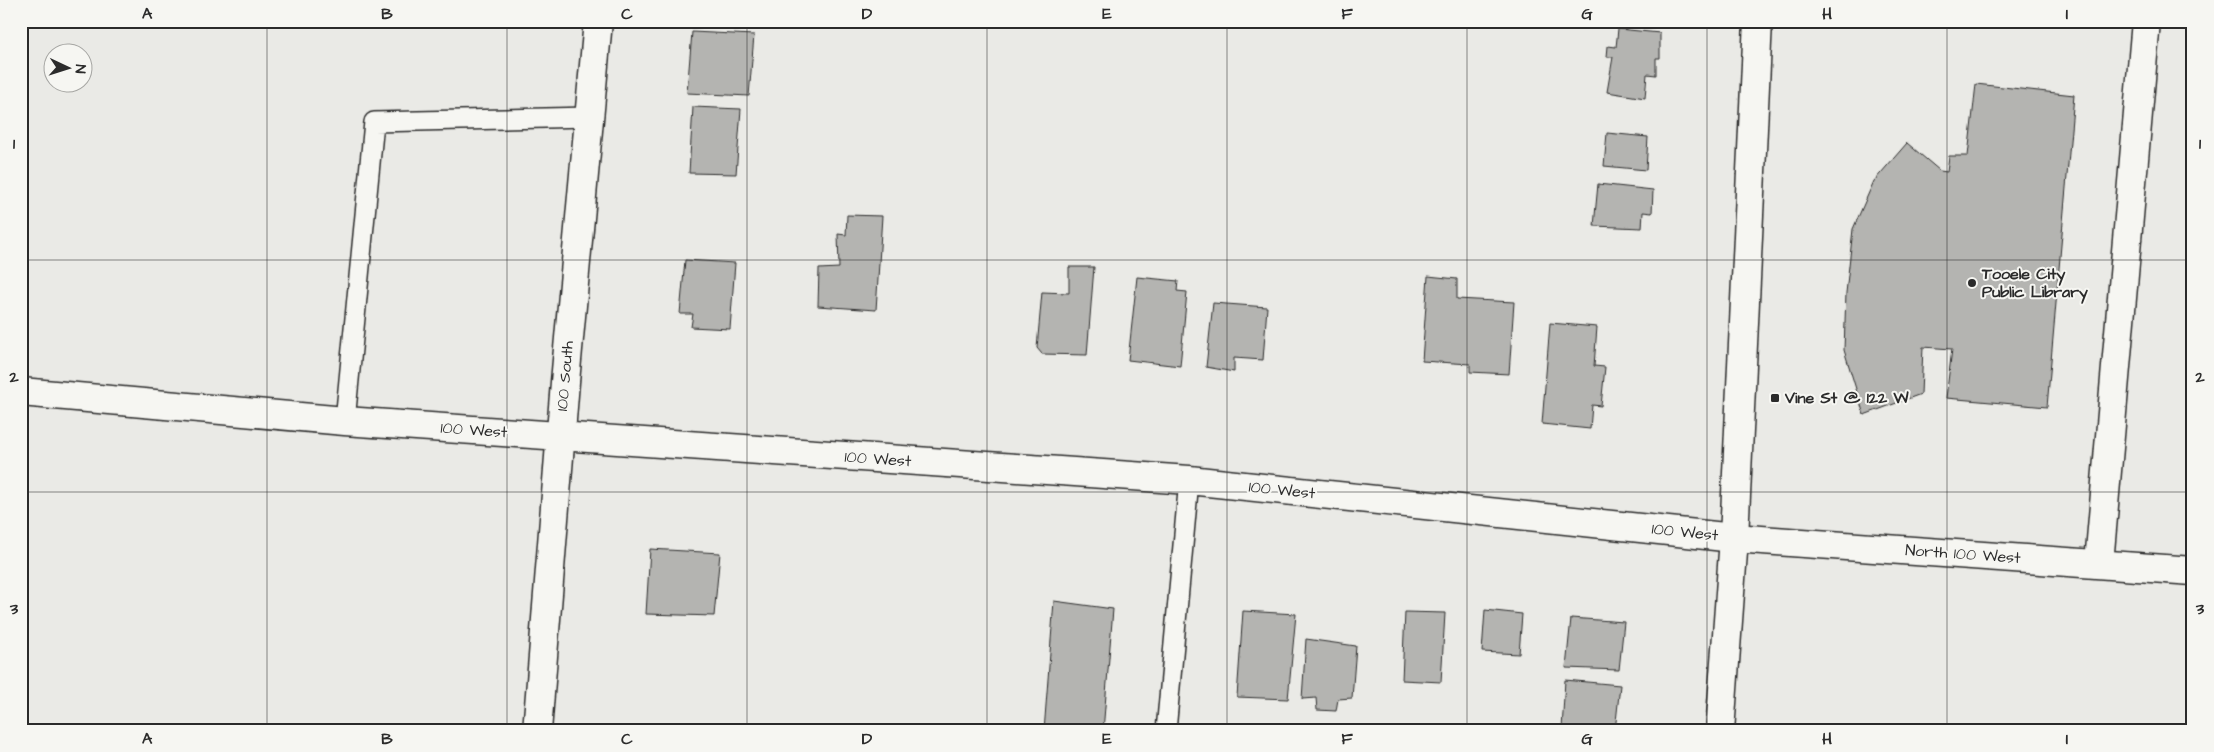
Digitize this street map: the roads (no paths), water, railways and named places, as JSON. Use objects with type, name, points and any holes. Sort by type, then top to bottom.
[{"type":"street","name":"100 South","points":[[537,731],[560,436],[598,21]]},
{"type":"street","points":[[1720,731],[1734,538],[1758,21]]},
{"type":"street","points":[[2099,563],[2146,21]]},
{"type":"street","name":"100 West","points":[[21,392],[345,422],[1189,480],[1734,538]]},
{"type":"street","name":"North 100 West","points":[[1734,538],[2193,571]]},
{"type":"lane","points":[[345,422],[374,122],[589,117]]},
{"type":"lane","points":[[1166,731],[1189,480]]},
{"type":"place","name":"Tooele City Public Library","points":[[1972,283]]},
{"type":"place","name":"Vine St @ 122 W","points":[[1775,398]]}]
